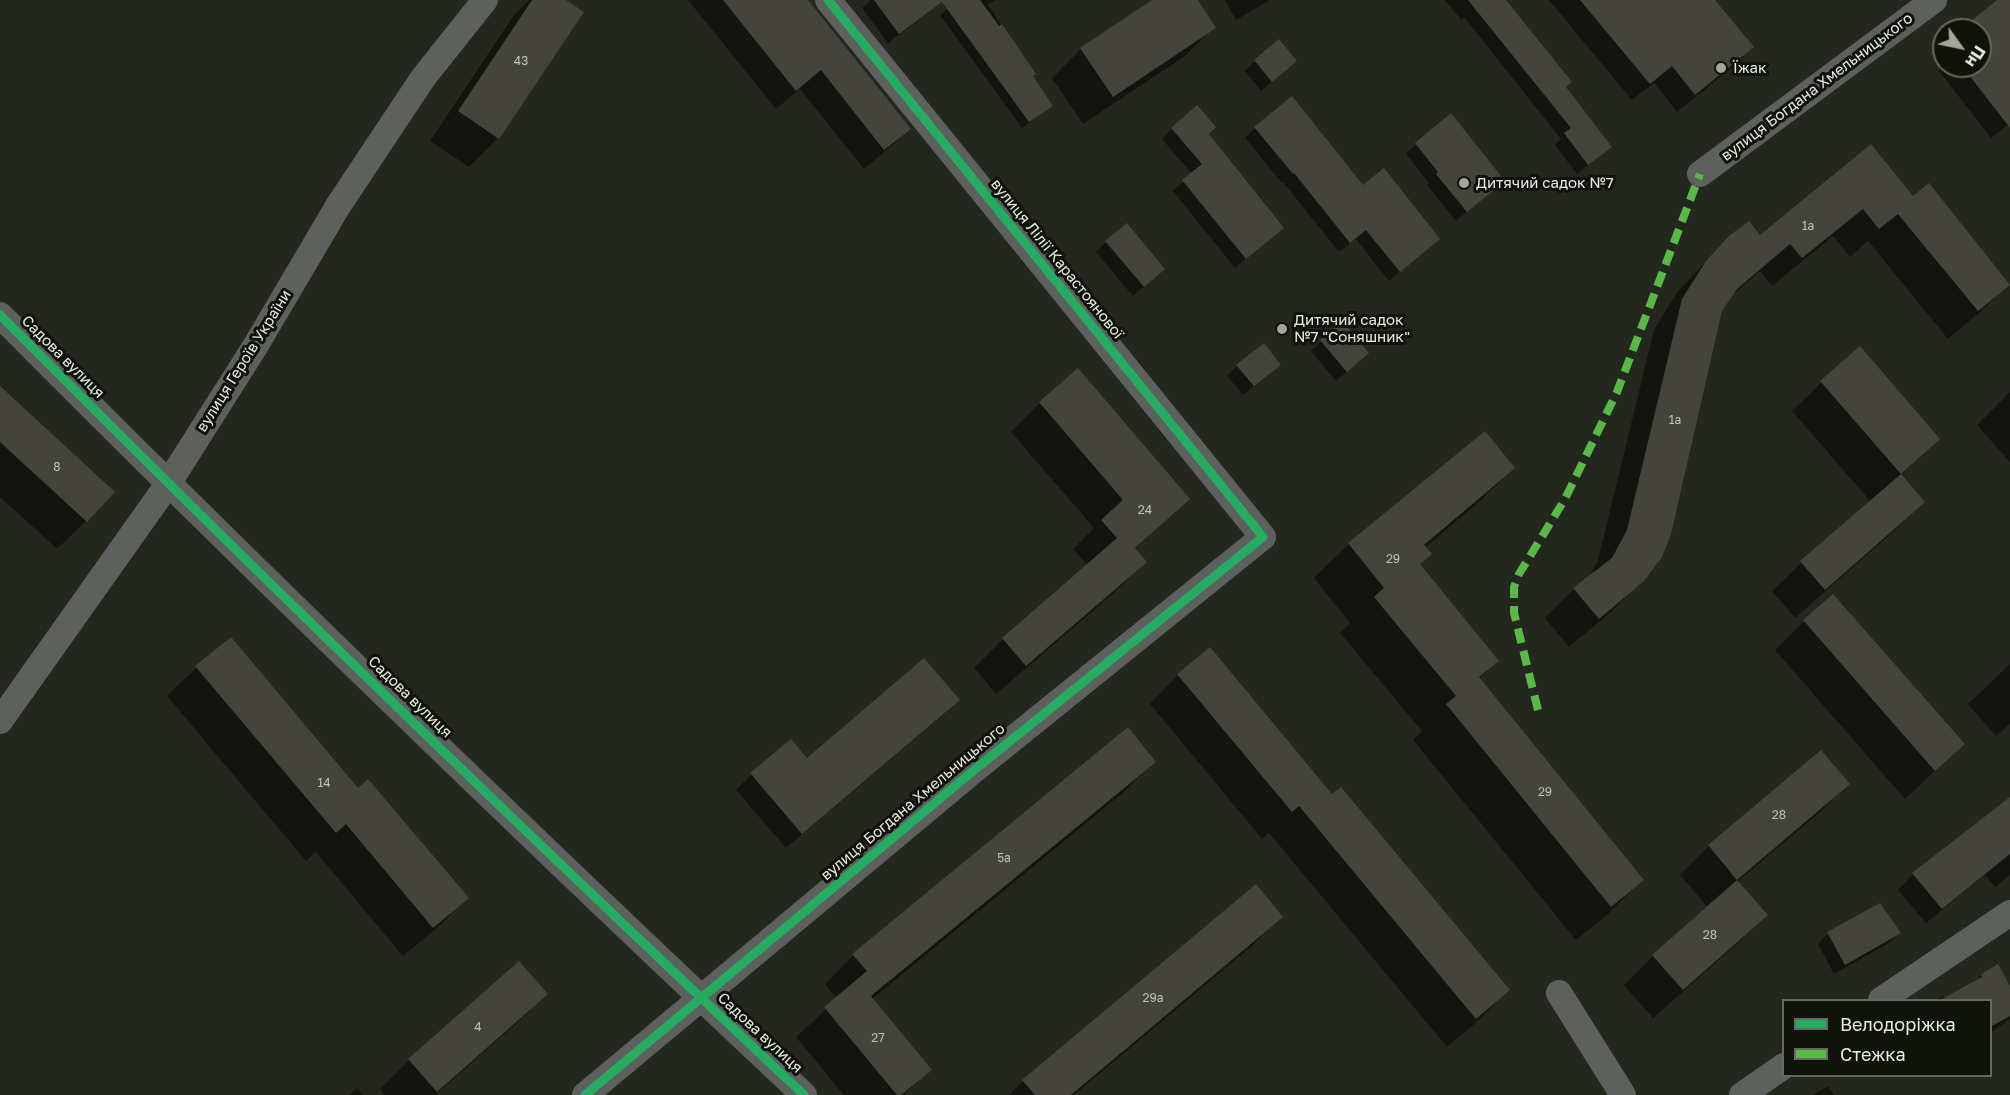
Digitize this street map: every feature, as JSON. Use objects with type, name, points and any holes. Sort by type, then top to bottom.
[{"type":"street","name":"вулиця Героїв України","points":[[0,720],[168,484],[256,345],[344,196],[423,78],[485,0]]},
{"type":"street","name":"вулиця Лілії Карастоянової","points":[[828,0],[1263,537]]},
{"type":"street","name":"вулиця Богдана Хмельницького","points":[[1700,174],[1934,0]]},
{"type":"street","name":"Садова вулиця","points":[[0,315],[168,484],[804,1095]]},
{"type":"street","name":"вулиця Богдана Хмельницького","points":[[585,1095],[973,771],[1263,537]]},
{"type":"street","points":[[1882,999],[2010,913]]},
{"type":"street","points":[[1559,993],[1623,1095]]},
{"type":"street","points":[[1742,1095],[1782,1067]]},
{"type":"building","points":[[532,0],[566,0],[584,12],[499,139],[458,111]]},
{"type":"building","points":[[723,0],[808,0],[911,129],[884,150],[821,70],[796,91]]},
{"type":"building","points":[[874,0],[980,0],[999,26],[1002,24],[1036,74],[1033,76],[1053,106],[1029,122],[942,2],[899,34]]},
{"type":"building","points":[[1152,0],[1198,0],[1216,28],[1113,97],[1080,48]]},
{"type":"building","points":[[1468,0],[1506,0],[1572,82],[1566,87],[1612,147],[1588,165],[1564,133],[1571,128]]},
{"type":"building","points":[[1580,0],[1715,0],[1754,47],[1695,95],[1672,66],[1650,84]]},
{"type":"building","points":[[1997,0],[2010,0],[2010,128],[1971,78],[1992,78],[1992,18],[1975,18]]},
{"type":"building","points":[[1279,39],[1297,61],[1272,82],[1254,60]]},
{"type":"building","points":[[1292,96],[1363,185],[1384,168],[1440,239],[1400,272],[1366,230],[1350,243],[1254,127]]},
{"type":"building","points":[[1197,105],[1216,127],[1209,134],[1284,228],[1246,259],[1182,180],[1202,164],[1171,128]]},
{"type":"building","points":[[1451,113],[1505,181],[1467,212],[1436,174],[1438,172],[1415,143]]},
{"type":"building","points":[[1871,144],[1913,196],[1929,183],[2010,285],[1978,311],[1898,214],[1879,229],[1863,209],[1802,258],[1790,244],[1737,289],[1722,311],[1671,534],[1662,557],[1644,581],[1599,619],[1573,588],[1612,558],[1627,530],[1682,299],[1706,261],[1729,236],[1749,221],[1760,235]]},
{"type":"building","points":[[1127,223],[1165,269],[1144,287],[1105,241]]},
{"type":"building","points":[[1342,321],[1369,353],[1347,372],[1320,340]]},
{"type":"building","points":[[1264,343],[1281,365],[1254,386],[1236,365]]},
{"type":"building","points":[[1860,346],[1940,439],[1901,474],[1820,381]]},
{"type":"building","points":[[1078,368],[1190,499],[1135,548],[1147,562],[1026,666],[1002,638],[1117,538],[1101,520],[1123,500],[1039,402]]},
{"type":"building","points":[[0,386],[115,492],[87,522],[0,442]]},
{"type":"building","points":[[1485,431],[1515,468],[1424,545],[1432,554],[1420,564],[1499,661],[1479,677],[1644,880],[1611,907],[1446,704],[1456,696],[1374,597],[1384,588],[1348,543]]},
{"type":"building","points":[[1901,474],[1925,502],[1825,590],[1800,561]]},
{"type":"building","points":[[1833,594],[1965,744],[1935,771],[1803,620]]},
{"type":"building","points":[[231,637],[358,788],[368,779],[469,898],[433,928],[346,824],[336,833],[195,666]]},
{"type":"building","points":[[1210,647],[1332,794],[1341,787],[1510,990],[1476,1019],[1299,806],[1292,812],[1177,674]]},
{"type":"building","points":[[924,658],[960,700],[802,834],[750,773],[791,739],[807,758]]},
{"type":"building","points":[[1128,727],[1156,762],[871,996],[932,1070],[901,1095],[897,1095],[824,1007],[867,971],[852,954]]},
{"type":"building","points":[[1821,750],[1850,784],[1737,880],[1708,845]]},
{"type":"building","points":[[2010,797],[2010,854],[1942,909],[1912,873]]},
{"type":"building","points":[[1737,880],[1768,915],[1683,990],[1652,955]]},
{"type":"building","points":[[1256,884],[1283,917],[1071,1095],[1035,1095],[1022,1080]]},
{"type":"building","points":[[1880,903],[1901,933],[1845,965],[1827,932]]},
{"type":"building","points":[[519,961],[548,994],[437,1092],[408,1059]]},
{"type":"building","points":[[1998,964],[2010,986],[2010,1016],[1992,1026],[1992,999],[1942,999],[1982,977],[1981,974]]},
{"type":"marked path","points":[[1538,710],[1514,613],[1514,587],[1519,574],[1565,499],[1617,392],[1700,174]]},
{"type":"cycle path","points":[[585,1095],[973,771],[1263,537],[828,0]]},
{"type":"cycle path","points":[[0,315],[198,513],[804,1095]]},
{"type":"place","name":"Їжак","points":[[1721,68]]},
{"type":"place","name":"Дитячий садок №7","points":[[1464,183]]},
{"type":"place","name":"Дитячий садок №7 \"Соняшник\"","points":[[1282,329]]}]
